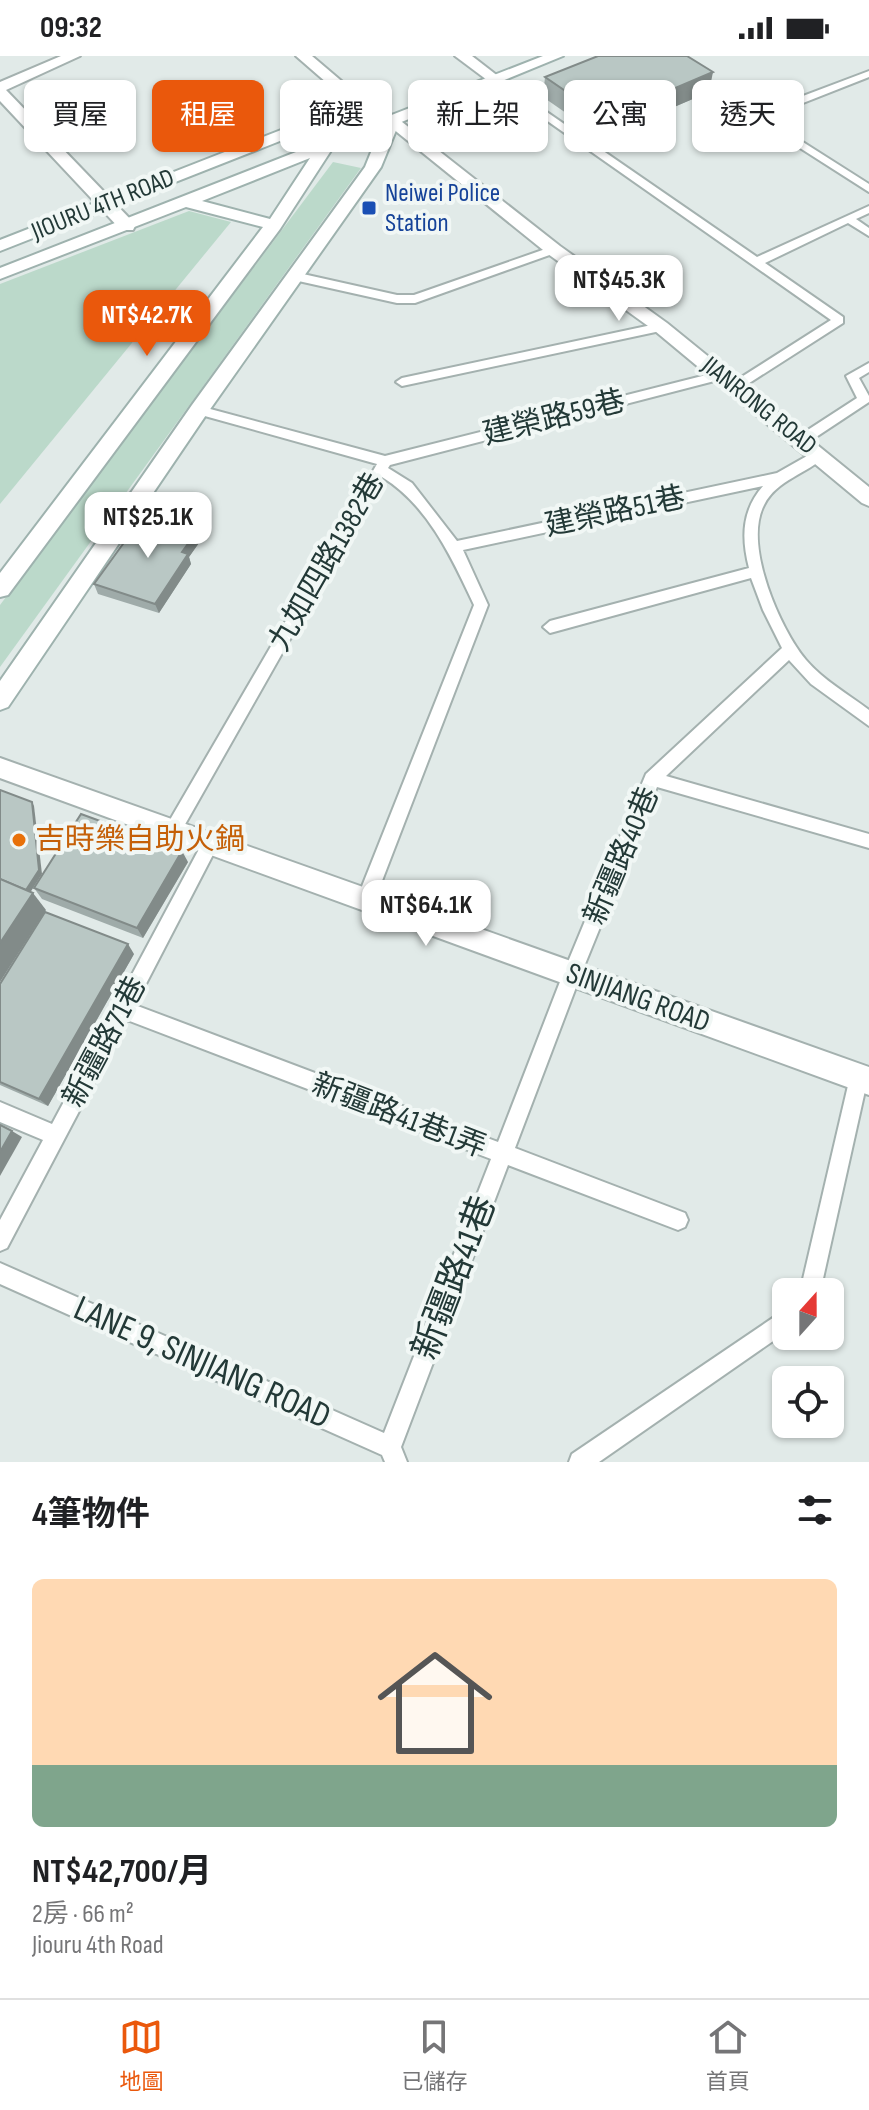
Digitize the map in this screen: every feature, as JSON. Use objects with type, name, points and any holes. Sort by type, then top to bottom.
[{"type":"street","points":[[73,56],[0,89],[127,226]]},
{"type":"street","name":"JIANRONG ROAD","points":[[303,56],[332,80]]},
{"type":"street","points":[[462,56],[496,80]]},
{"type":"street","name":"JIOURU 4TH ROAD","points":[[496,80],[556,56]]},
{"type":"street","name":"JIOURU 4TH ROAD","points":[[392,121],[408,115]]},
{"type":"street","name":"JIANRONG ROAD","points":[[392,121],[554,250],[729,380],[869,498]]},
{"type":"street","name":"JIOURU 4TH ROAD","points":[[0,246],[280,136]]},
{"type":"street","name":"JIOURU 4TH ROAD","points":[[0,274],[315,152]]},
{"type":"street","points":[[0,589],[274,225],[322,152]]},
{"type":"street","points":[[0,700],[199,410],[373,167],[379,152]]},
{"type":"street","name":"JIOURU 4TH ROAD","points":[[187,202],[274,225]]},
{"type":"street","name":"SINJIANG ROAD","points":[[0,768],[864,1079]]},
{"type":"lane","points":[[661,56],[699,80]]},
{"type":"lane","points":[[804,99],[869,74]]},
{"type":"lane","points":[[548,116],[757,262],[869,209]]},
{"type":"lane","points":[[804,147],[869,189]]},
{"type":"lane","points":[[847,218],[869,233]]},
{"type":"lane","points":[[294,276],[397,299],[415,299],[554,250]]},
{"type":"lane","name":"建榮路59巷","points":[[383,465],[729,380],[839,320],[757,262]]},
{"type":"lane","points":[[402,382],[661,327]]},
{"type":"lane","points":[[802,440],[864,399],[852,376],[869,367]]},
{"type":"lane","name":"九如四路1382巷","points":[[173,830],[383,465],[199,410]]},
{"type":"lane","points":[[819,455],[777,478],[755,506],[750,547],[761,590],[802,666],[869,719]]},
{"type":"lane","points":[[366,899],[481,605],[454,547],[407,486],[383,465]]},
{"type":"lane","name":"建榮路51巷","points":[[454,547],[777,478]]},
{"type":"lane","points":[[550,627],[756,571]]},
{"type":"lane","name":"新疆路40巷","points":[[572,974],[652,779],[791,649]]},
{"type":"lane","points":[[652,779],[869,841]]},
{"type":"lane","name":"新疆路71巷","points":[[0,1241],[211,843]]},
{"type":"lane","name":"新疆路41巷","points":[[393,1454],[572,974]]},
{"type":"lane","name":"新疆路41巷1弄","points":[[122,1009],[502,1156],[678,1220]]},
{"type":"lane","points":[[814,1278],[864,1079]]},
{"type":"lane","points":[[0,1112],[55,1135]]},
{"type":"lane","name":"LANE 9, SINJIANG ROAD","points":[[0,1273],[393,1454]]},
{"type":"lane","points":[[580,1462],[772,1329]]},
{"type":"green space","points":[[333,162],[361,168],[0,667],[0,605]]},
{"type":"green space","points":[[189,211],[231,222],[0,504],[0,284]]},
{"type":"building","points":[[598,56],[687,56],[713,72],[676,88],[676,80],[564,80],[564,90],[545,77]]},
{"type":"building","points":[[144,515],[198,530],[182,552],[188,554],[155,604],[94,584]]},
{"type":"building","name":"吉時樂自助火鍋","points":[[0,790],[32,802],[39,870],[26,890],[0,879]]},
{"type":"building","points":[[81,814],[182,851],[137,928],[34,888]]},
{"type":"building","points":[[0,879],[33,893],[0,943]]},
{"type":"building","points":[[45,912],[128,944],[39,1099],[0,1082],[0,984]]},
{"type":"building","points":[[0,1125],[12,1131],[0,1152]]},
{"type":"place","name":"Neiwei Police Station","points":[[369,208]]},
{"type":"place","name":"吉時樂自助火鍋","points":[[19,840]]}]
